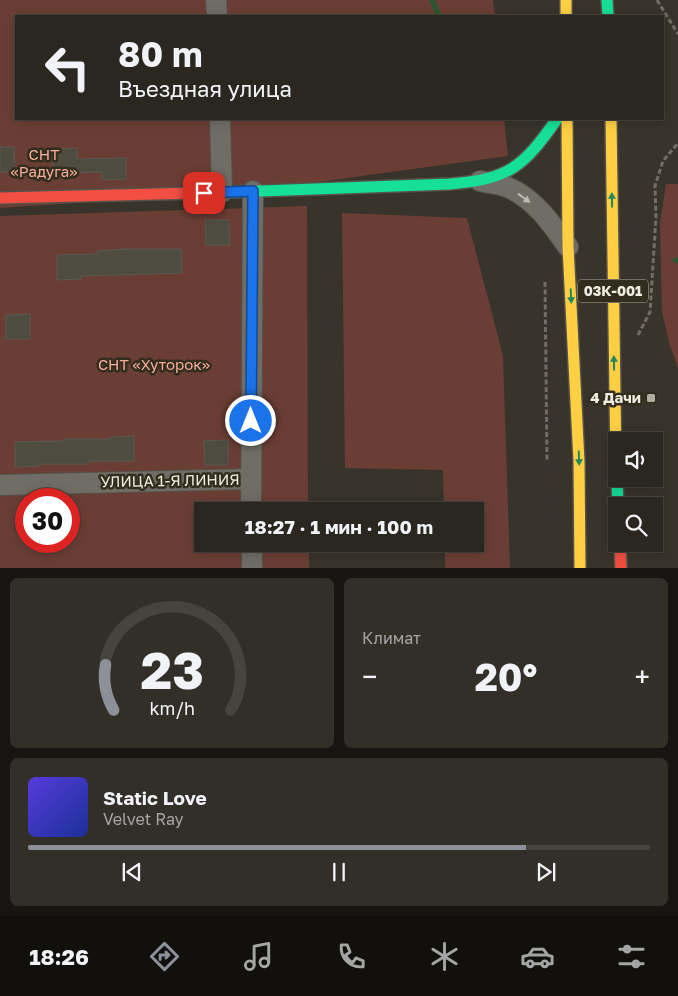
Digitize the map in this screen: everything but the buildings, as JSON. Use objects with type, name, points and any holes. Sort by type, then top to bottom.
[{"type":"main road","points":[[566,0],[566,15]]},
{"type":"main road","points":[[608,0],[608,15]]},
{"type":"main road","points":[[0,198],[253,191],[450,184],[480,181],[506,172],[524,161],[544,139],[556,120]]},
{"type":"main road","name":"03К-001","points":[[566,120],[568,247],[579,461],[580,568]]},
{"type":"main road","name":"03К-001","points":[[611,120],[616,432]]},
{"type":"main road","points":[[620,552],[621,568]]},
{"type":"street","points":[[216,0],[217,15]]},
{"type":"street","points":[[220,120],[222,192]]},
{"type":"street","points":[[480,181],[507,187],[526,199],[549,219],[568,247]]},
{"type":"street","points":[[251,502],[253,191]]},
{"type":"street","name":"УЛИЦА 1-Я ЛИНИЯ","points":[[0,485],[250,479]]},
{"type":"street","points":[[252,552],[252,568]]},
{"type":"path","points":[[657,0],[678,34]]},
{"type":"path","points":[[638,340],[638,332],[650,312],[656,217],[655,186],[662,160],[678,143]]},
{"type":"path","points":[[545,278],[546,461]]},
{"type":"green space","name":"СНТ «Радуга»","points":[[0,0],[493,0],[495,15],[15,15],[15,120],[504,120],[508,156],[253,191],[0,208]]},
{"type":"green space","points":[[666,184],[678,184],[678,368],[670,346],[662,312],[660,224]]},
{"type":"green space","name":"СНТ «Хуторок»","points":[[307,206],[308,502],[194,502],[194,552],[309,552],[309,568],[0,568],[0,216]]},
{"type":"green space","points":[[342,213],[467,218],[503,356],[510,568],[445,568],[445,552],[484,552],[484,502],[444,502],[443,470],[345,468]]},
{"type":"waterway","points":[[432,0],[439,15]]},
{"type":"traffic: fast","points":[[607,0],[608,15]]},
{"type":"traffic: fast","points":[[233,192],[470,182],[501,174],[513,168],[534,149],[556,120]]},
{"type":"traffic: fast","points":[[617,487],[618,497]]},
{"type":"traffic: slow","points":[[566,0],[566,15]]},
{"type":"traffic: slow","points":[[567,120],[568,247],[579,461],[580,568]]},
{"type":"traffic: slow","points":[[611,120],[616,432]]},
{"type":"traffic: jam","points":[[0,198],[233,192]]},
{"type":"traffic: jam","points":[[620,552],[621,568]]},
{"type":"place","name":"4 Дачи","points":[[651,398]]},
{"type":"route","points":[[204,193],[253,191],[251,421]]}]
